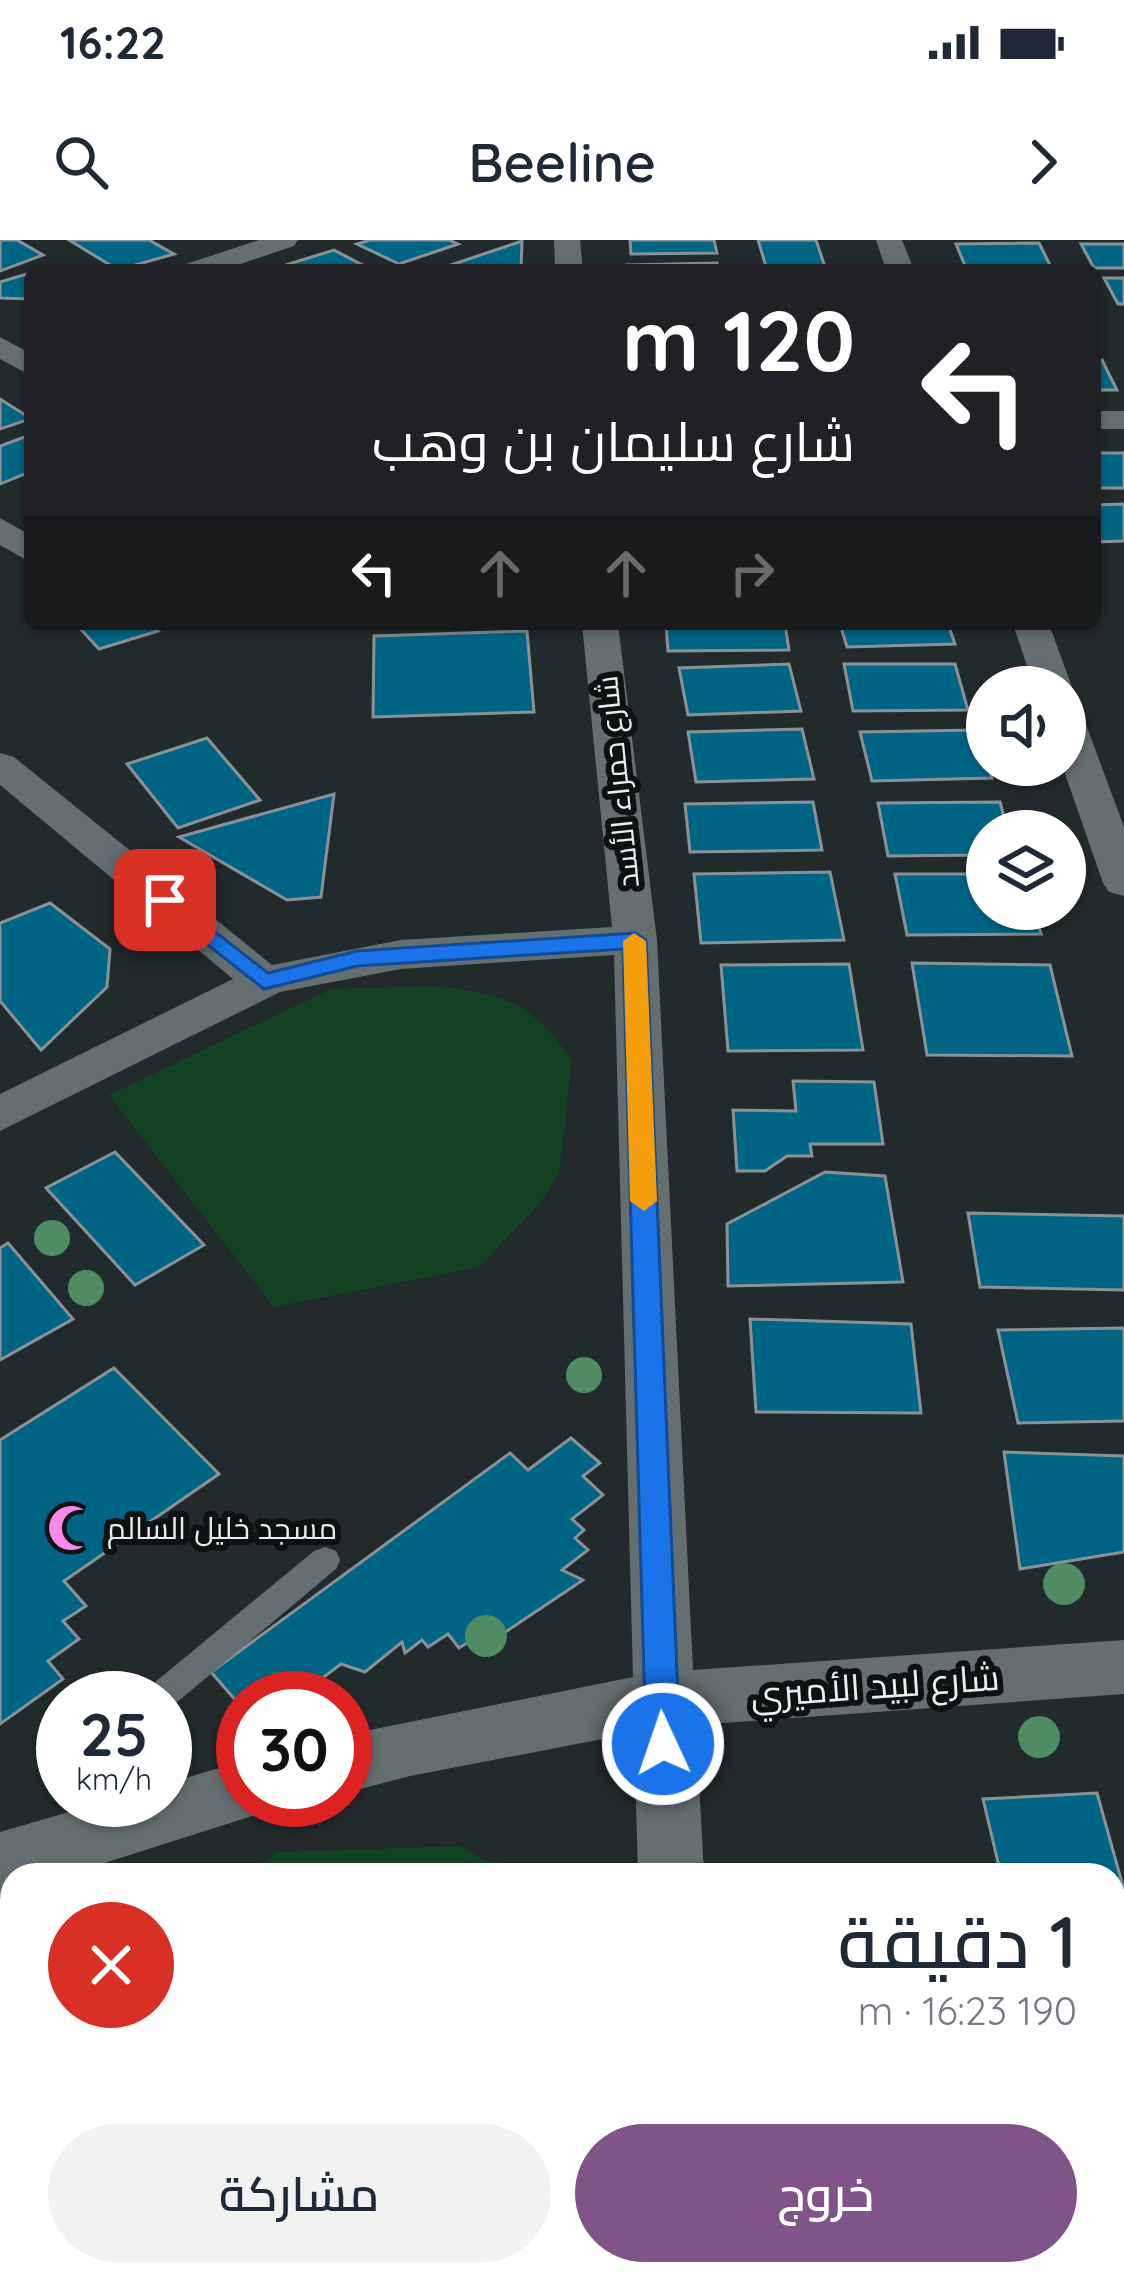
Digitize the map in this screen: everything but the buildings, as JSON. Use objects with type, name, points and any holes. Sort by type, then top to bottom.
[{"type":"street","points":[[219,264],[285,240]]},
{"type":"street","points":[[0,528],[24,548]]},
{"type":"street","name":"شارع حمراء الأسد","points":[[601,630],[635,940],[670,1863]]},
{"type":"street","points":[[1033,630],[1046,666]]},
{"type":"street","points":[[0,765],[264,982]]},
{"type":"street","points":[[1086,777],[1124,883]]},
{"type":"street","points":[[0,1114],[264,982],[357,959],[635,940]]},
{"type":"street","name":"شارع لبيد الأميري","points":[[372,1757],[661,1700],[1124,1667]]},
{"type":"street","points":[[3,1863],[96,1827]]},
{"type":"lane","points":[[191,1671],[325,1560]]},
{"type":"green space","points":[[432,986],[513,1003],[542,1024],[572,1061],[559,1173],[540,1203],[479,1267],[274,1307],[109,1095],[331,989]]},
{"type":"green space","points":[[460,1846],[490,1863],[263,1863],[277,1852]]},
{"type":"slow traffic","points":[[634,941],[644,1201]]},
{"type":"place","name":"مسجد خليل السالم","points":[[71,1528]]},
{"type":"route","points":[[165,900],[264,982],[357,959],[635,940],[663,1744]]}]
